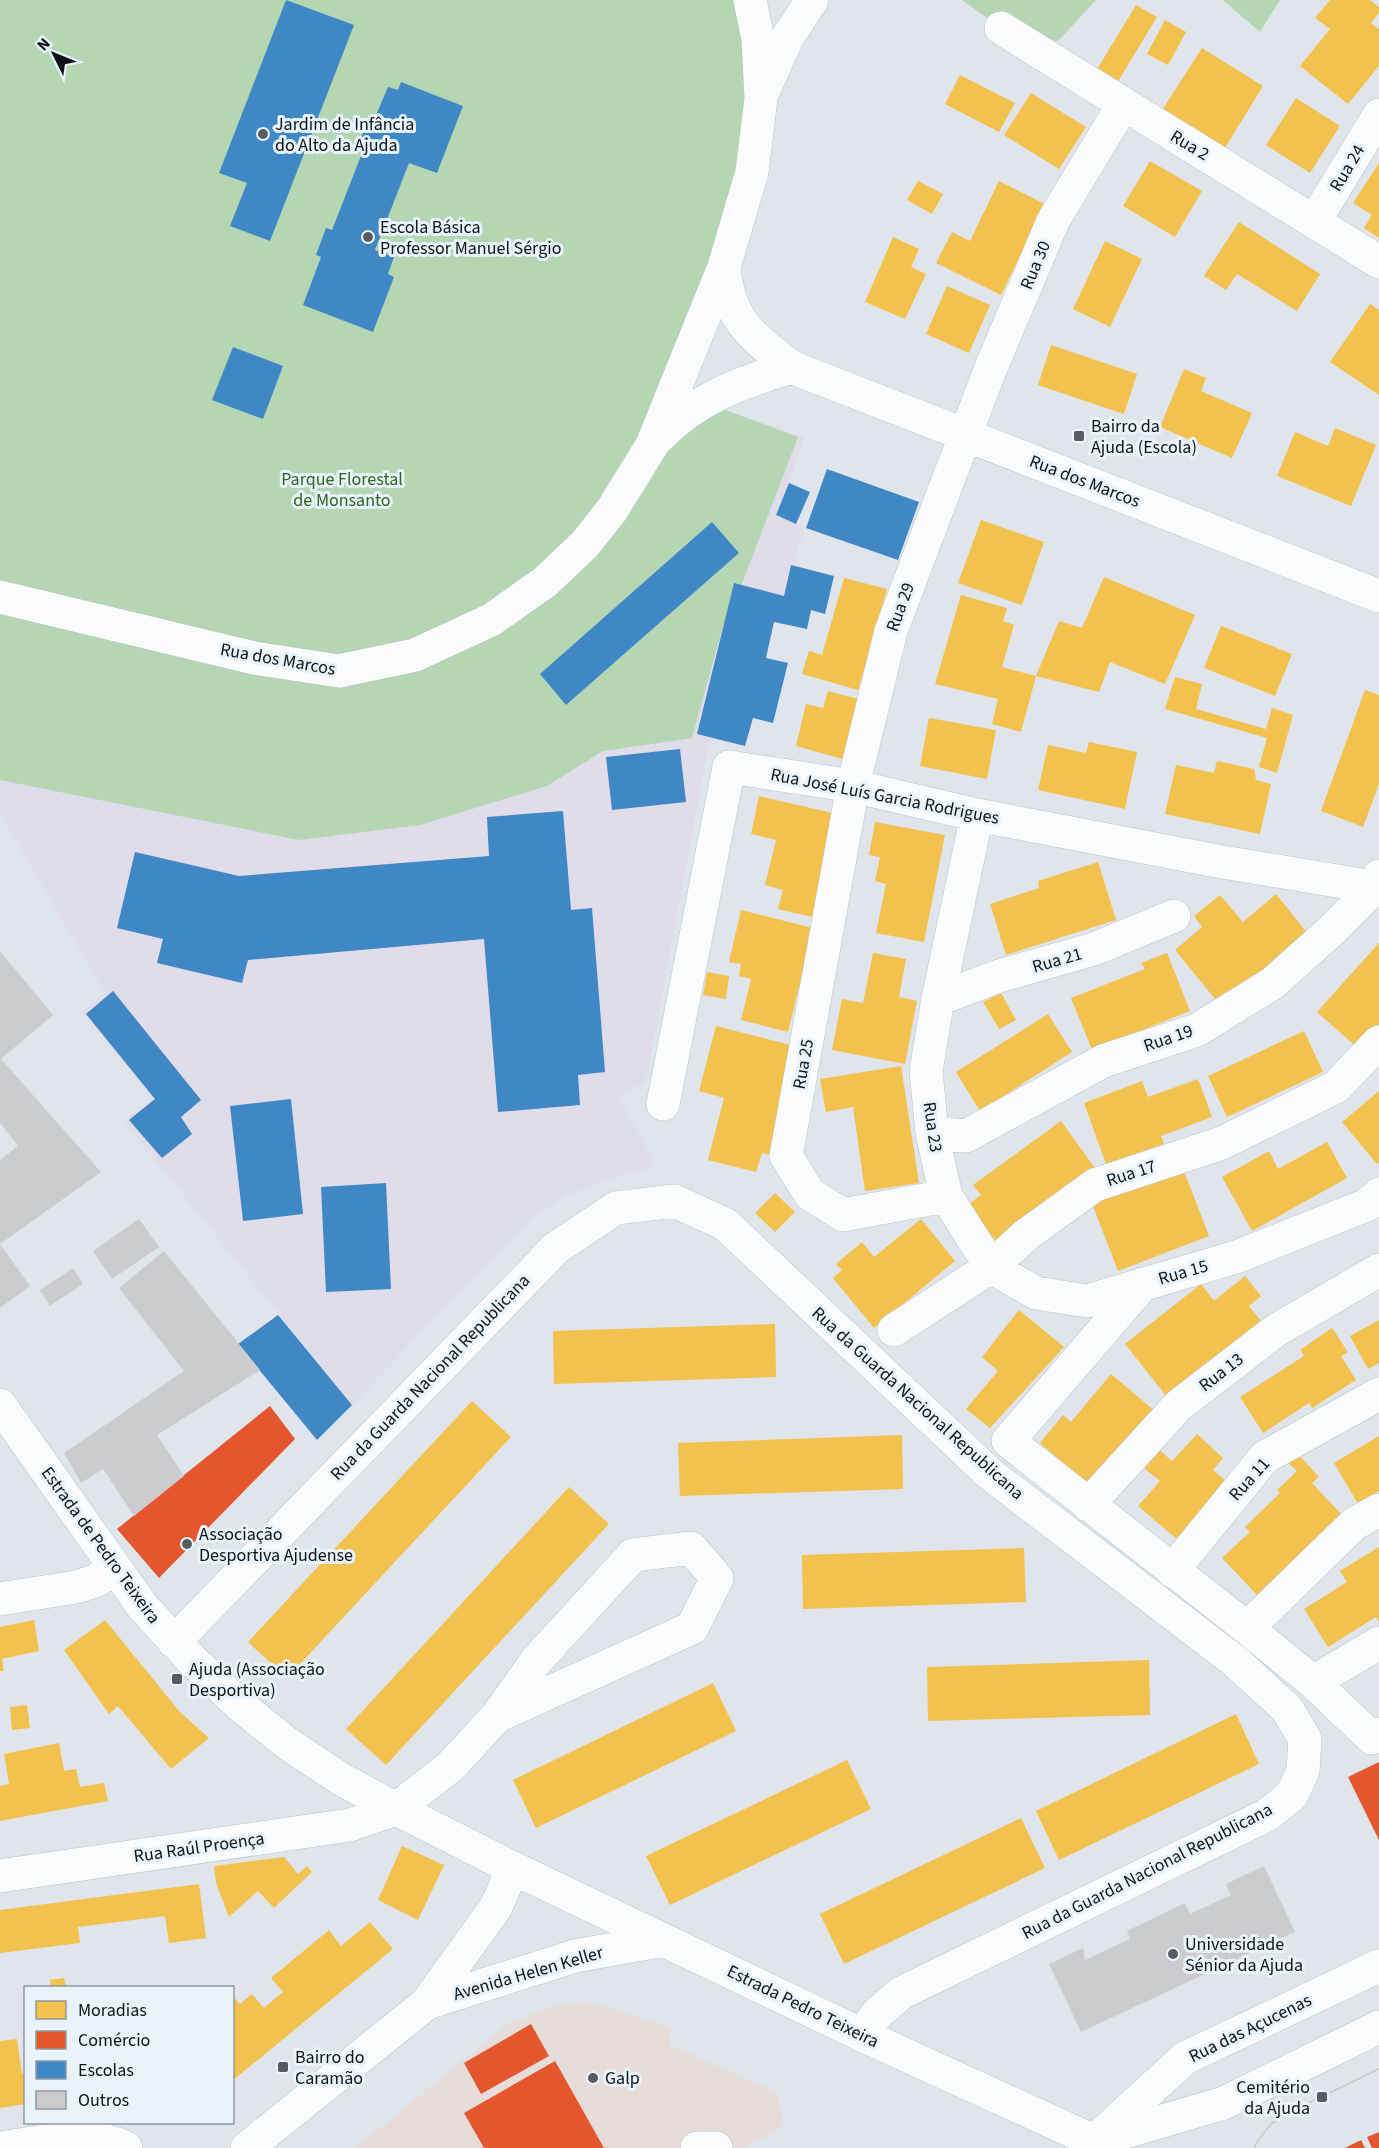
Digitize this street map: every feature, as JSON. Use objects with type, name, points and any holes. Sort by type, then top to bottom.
[{"type":"street","name":"Rua dos Marcos","points":[[0,597],[254,658],[339,671],[415,655],[491,620],[545,582],[585,544],[612,510],[652,445],[724,267],[752,172],[761,98],[758,39],[750,0]]},
{"type":"street","points":[[761,98],[787,38],[812,0]]},
{"type":"street","name":"Rua 2","points":[[1002,28],[1379,262]]},
{"type":"street","name":"Rua 30","points":[[965,434],[1053,221],[1123,105]]},
{"type":"street","name":"Rua 24","points":[[1314,222],[1379,115]]},
{"type":"street","name":"Rua dos Marcos","points":[[724,267],[729,298],[740,319],[761,344],[791,367],[1379,596]]},
{"type":"street","name":"Rua dos Marcos","points":[[652,445],[692,408],[715,394],[791,367]]},
{"type":"street","name":"Rua 29","points":[[853,786],[891,631],[965,434]]},
{"type":"street","name":"Rua José Luís Garcia Rodrigues","points":[[663,1104],[729,766],[853,786],[977,815],[1217,861],[1378,884]]},
{"type":"street","name":"Rua 25","points":[[853,786],[786,1156],[810,1194],[843,1215],[946,1196]]},
{"type":"street","name":"Rua 23","points":[[977,815],[938,999],[926,1071],[932,1133],[946,1196],[991,1267],[1036,1293],[1087,1301],[1143,1284]]},
{"type":"street","name":"Rua 19","points":[[932,1133],[966,1136],[1103,1061],[1197,1030],[1273,983],[1332,930],[1378,884]]},
{"type":"street","name":"Rua 21","points":[[938,999],[999,976],[1094,949],[1174,916]]},
{"type":"street","name":"Rua 17","points":[[894,1330],[991,1267],[1026,1235],[1095,1185],[1222,1143],[1336,1087],[1379,1042]]},
{"type":"street","name":"Rua da Guarda Nacional Republicana","points":[[174,1642],[556,1248],[616,1208],[674,1201],[725,1224],[990,1474],[1236,1662],[1287,1709],[1305,1739],[1303,1771],[1295,1788],[1290,1796],[1267,1815],[901,1993],[878,2013],[862,2035]]},
{"type":"street","name":"Rua 15","points":[[1088,1505],[1008,1441],[1143,1284],[1236,1257],[1375,1201]]},
{"type":"street","name":"Rua 13","points":[[1088,1505],[1178,1406],[1275,1330],[1379,1270]]},
{"type":"street","name":"Rua 11","points":[[1172,1571],[1265,1457],[1379,1394]]},
{"type":"street","name":"Estrada de Pedro Teixeira","points":[[0,1405],[143,1607],[174,1642],[242,1707],[288,1744],[341,1779],[513,1868]]},
{"type":"street","points":[[1088,1505],[1247,1628],[1375,1736]]},
{"type":"street","points":[[1247,1628],[1354,1524],[1379,1510]]},
{"type":"street","points":[[396,1809],[452,1766],[497,1716],[536,1661],[633,1555],[691,1548],[717,1578],[692,1628],[497,1716]]},
{"type":"street","points":[[0,1599],[76,1587],[95,1581],[115,1569]]},
{"type":"street","points":[[1313,1682],[1379,1643]]},
{"type":"street","name":"Rua Raúl Proença","points":[[0,1876],[350,1825],[396,1809]]},
{"type":"street","name":"Estrada Pedro Teixeira","points":[[513,1868],[1097,2146]]},
{"type":"street","name":"Avenida Helen Keller","points":[[247,2148],[427,2003],[496,1907],[513,1868]]},
{"type":"street","name":"Avenida Helen Keller","points":[[427,2003],[574,1956],[664,1940]]},
{"type":"street","name":"Rua das Açucenas","points":[[1097,2146],[1185,2058],[1379,1966]]},
{"type":"street","points":[[1097,2146],[1224,2103],[1379,2027]]},
{"type":"street","points":[[0,2148],[91,2137],[112,2140],[126,2148]]},
{"type":"street","points":[[697,2148],[716,2148]]},
{"type":"shaded area","points":[[759,424],[775,426],[804,438],[776,515],[806,528],[791,565],[784,595],[774,622],[745,746],[710,738],[646,1081],[620,1096],[656,1166],[604,1181],[566,1196],[534,1216],[352,1405],[124,1121],[153,1099],[82,1012],[105,993],[0,814],[0,663]]},
{"type":"shaded area","name":"Galp","points":[[592,2003],[670,2027],[670,2045],[776,2092],[784,2121],[780,2129],[743,2148],[355,2148],[507,2025],[554,2005]]},
{"type":"green space","name":"Parque Florestal de Monsanto","points":[[0,0],[747,0],[749,175],[669,389],[798,437],[728,620],[723,626],[692,738],[603,751],[547,786],[420,825],[299,840],[0,780]]},
{"type":"green space","points":[[962,0],[1096,0],[1058,41],[1001,28]]},
{"type":"green space","points":[[1223,0],[1280,0],[1260,32]]},
{"type":"building: Moradias","points":[[1330,0],[1370,0],[1379,7],[1379,13],[1371,23],[1379,29],[1379,66],[1348,104],[1300,66],[1330,29],[1315,18]]},
{"type":"building: Moradias","points":[[1136,5],[1157,17],[1117,83],[1096,71]]},
{"type":"building: Moradias","points":[[1165,20],[1186,32],[1168,65],[1147,54]]},
{"type":"building: Moradias","points":[[1202,48],[1263,86],[1223,151],[1161,112]]},
{"type":"building: Moradias","points":[[960,75],[1015,103],[999,132],[945,104]]},
{"type":"building: Moradias","points":[[1031,93],[1086,127],[1059,169],[1004,135]]},
{"type":"building: Moradias","points":[[1296,98],[1340,126],[1310,173],[1266,145]]},
{"type":"building: Moradias","points":[[1150,161],[1202,191],[1175,237],[1123,206]]},
{"type":"building: Moradias","points":[[1379,163],[1379,238],[1364,228],[1372,215],[1353,203]]},
{"type":"building: Moradias","points":[[918,181],[943,194],[932,214],[907,200]]},
{"type":"building: Moradias","points":[[999,181],[1045,204],[1001,295],[936,263],[952,232],[970,241]]},
{"type":"building: Moradias","points":[[1239,222],[1320,274],[1297,311],[1237,274],[1226,290],[1204,276]]},
{"type":"building: Moradias","points":[[893,237],[919,249],[911,267],[926,274],[905,319],[865,302]]},
{"type":"building: Moradias","points":[[1105,241],[1142,259],[1110,327],[1073,309]]},
{"type":"building: Moradias","points":[[947,286],[990,305],[969,353],[926,334]]},
{"type":"building: Moradias","points":[[1370,304],[1379,310],[1379,395],[1330,362]]},
{"type":"building: Moradias","points":[[1051,345],[1137,374],[1124,414],[1038,385]]},
{"type":"building: Moradias","points":[[1184,369],[1206,378],[1201,391],[1252,413],[1232,458],[1160,427]]},
{"type":"building: Moradias","points":[[1335,428],[1376,445],[1351,506],[1277,476],[1295,432],[1328,446]]},
{"type":"building: Moradias","points":[[981,520],[1044,542],[1022,605],[958,583]]},
{"type":"building: Moradias","points":[[1104,577],[1195,615],[1165,684],[1110,662],[1099,692],[1036,676],[1059,621],[1082,628]]},
{"type":"building: Moradias","points":[[844,578],[887,589],[858,690],[802,674],[809,651],[822,655]]},
{"type":"building: Moradias","points":[[961,595],[1007,608],[1003,621],[1014,625],[1002,667],[1036,676],[1021,732],[992,724],[998,699],[935,684]]},
{"type":"building: Moradias","points":[[1221,626],[1292,654],[1275,696],[1204,668]]},
{"type":"building: Moradias","points":[[1175,677],[1202,684],[1196,709],[1266,729],[1272,708],[1293,715],[1277,773],[1259,767],[1267,738],[1165,709]]},
{"type":"building: Moradias","points":[[1365,690],[1379,695],[1379,784],[1363,827],[1321,811]]},
{"type":"building: Moradias","points":[[828,691],[862,700],[846,760],[796,746],[806,704],[823,708]]},
{"type":"building: Moradias","points":[[929,718],[996,730],[987,779],[920,766]]},
{"type":"building: Moradias","points":[[1089,742],[1137,752],[1125,809],[1038,790],[1048,745],[1086,753]]},
{"type":"building: Moradias","points":[[1217,761],[1254,769],[1256,780],[1271,784],[1260,834],[1165,814],[1176,765],[1214,773]]},
{"type":"building: Moradias","points":[[759,796],[837,814],[812,917],[778,909],[783,890],[765,885],[776,840],[751,834]]},
{"type":"building: Moradias","points":[[875,822],[945,835],[924,942],[876,933],[886,884],[875,881],[880,857],[869,855]]},
{"type":"building: Moradias","points":[[1098,862],[1116,920],[1006,955],[990,904],[1039,888],[1038,881]]},
{"type":"building: Moradias","points":[[1276,894],[1308,934],[1220,1005],[1175,950],[1202,927],[1194,916],[1220,895],[1243,922]]},
{"type":"building: Moradias","points":[[741,910],[813,928],[788,1032],[741,1020],[751,979],[739,976],[741,964],[729,962]]},
{"type":"building: Moradias","points":[[1379,943],[1379,1024],[1358,1048],[1317,1012]]},
{"type":"building: Moradias","points":[[873,953],[906,959],[899,997],[917,1001],[905,1064],[832,1050],[842,999],[863,1003]]},
{"type":"building: Moradias","points":[[1167,953],[1190,1011],[1092,1050],[1071,998],[1145,969],[1141,963]]},
{"type":"building: Moradias","points":[[707,972],[729,976],[726,999],[703,995]]},
{"type":"building: Moradias","points":[[1001,993],[1016,1020],[999,1029],[983,1002]]},
{"type":"building: Moradias","points":[[1048,1014],[1072,1052],[980,1111],[956,1072]]},
{"type":"building: Moradias","points":[[716,1026],[798,1047],[770,1155],[762,1153],[756,1172],[708,1160],[724,1098],[699,1091]]},
{"type":"building: Moradias","points":[[1304,1031],[1323,1072],[1227,1117],[1208,1076]]},
{"type":"building: Moradias","points":[[901,1066],[919,1183],[865,1191],[853,1107],[826,1112],[820,1079]]},
{"type":"building: Moradias","points":[[1198,1079],[1212,1117],[1161,1136],[1164,1144],[1106,1164],[1084,1103],[1142,1081],[1148,1097]]},
{"type":"building: Moradias","points":[[1379,1091],[1379,1162],[1377,1164],[1342,1122]]},
{"type":"building: Moradias","points":[[1061,1121],[1097,1171],[997,1243],[969,1204],[981,1195],[973,1185]]},
{"type":"building: Moradias","points":[[1327,1142],[1347,1178],[1252,1231],[1222,1177],[1269,1151],[1278,1169]]},
{"type":"building: Moradias","points":[[1182,1166],[1209,1236],[1118,1271],[1091,1201]]},
{"type":"building: Moradias","points":[[775,1193],[795,1212],[775,1232],[755,1213]]},
{"type":"building: Moradias","points":[[921,1219],[955,1261],[874,1328],[833,1278],[842,1270],[836,1264],[862,1242],[874,1257]]},
{"type":"building: Moradias","points":[[1245,1276],[1261,1296],[1249,1306],[1262,1322],[1167,1397],[1125,1344],[1201,1284],[1214,1301]]},
{"type":"building: Moradias","points":[[1019,1310],[1064,1347],[990,1428],[966,1409],[998,1371],[982,1357]]},
{"type":"building: Moradias","points":[[1379,1320],[1379,1363],[1368,1369],[1350,1336]]},
{"type":"building: Moradias","points":[[775,1324],[776,1377],[554,1384],[553,1331]]},
{"type":"building: Moradias","points":[[1332,1328],[1348,1352],[1341,1356],[1356,1380],[1312,1408],[1309,1403],[1263,1433],[1240,1397],[1304,1356],[1300,1350]]},
{"type":"building: Moradias","points":[[1111,1374],[1155,1411],[1091,1486],[1040,1443],[1063,1415],[1071,1422]]},
{"type":"building: Moradias","points":[[472,1401],[511,1437],[287,1678],[248,1642]]},
{"type":"building: Moradias","points":[[1197,1434],[1223,1458],[1213,1470],[1229,1484],[1179,1541],[1138,1506],[1160,1481],[1139,1464],[1155,1446],[1172,1461]]},
{"type":"building: Moradias","points":[[902,1435],[903,1489],[680,1496],[678,1443]]},
{"type":"building: Moradias","points":[[1379,1436],[1379,1491],[1358,1504],[1334,1463]]},
{"type":"building: Moradias","points":[[1296,1452],[1319,1477],[1312,1483],[1342,1515],[1258,1596],[1222,1558],[1250,1532],[1245,1527],[1280,1493],[1277,1490],[1297,1471],[1286,1461]]},
{"type":"building: Moradias","points":[[569,1487],[609,1524],[386,1765],[346,1729]]},
{"type":"building: Moradias","points":[[1379,1547],[1379,1622],[1376,1617],[1328,1647],[1304,1609],[1347,1582],[1340,1571]]},
{"type":"building: Moradias","points":[[1024,1548],[1026,1602],[803,1609],[802,1555]]},
{"type":"building: Moradias","points":[[34,1620],[39,1651],[2,1659],[4,1671],[0,1671],[0,1627]]},
{"type":"building: Moradias","points":[[105,1620],[179,1711],[209,1738],[171,1769],[118,1706],[109,1714],[64,1650]]},
{"type":"building: Moradias","points":[[1149,1660],[1150,1715],[928,1721],[927,1667]]},
{"type":"building: Moradias","points":[[713,1683],[736,1731],[536,1828],[513,1780]]},
{"type":"building: Moradias","points":[[27,1705],[30,1728],[12,1730],[10,1707]]},
{"type":"building: Moradias","points":[[1236,1714],[1259,1764],[1059,1860],[1036,1811]]},
{"type":"building: Moradias","points":[[59,1743],[64,1771],[76,1769],[80,1787],[104,1783],[108,1801],[0,1821],[0,1786],[9,1784],[4,1754]]},
{"type":"building: Moradias","points":[[847,1760],[871,1809],[670,1905],[646,1856]]},
{"type":"building: Moradias","points":[[1021,1818],[1045,1868],[844,1964],[820,1914]]},
{"type":"building: Moradias","points":[[402,1846],[444,1865],[418,1920],[378,1900]]},
{"type":"building: Moradias","points":[[284,1857],[298,1874],[307,1866],[312,1872],[274,1908],[258,1891],[229,1917],[216,1883],[214,1866]]},
{"type":"building: Moradias","points":[[199,1884],[206,1938],[169,1943],[165,1916],[78,1927],[80,1943],[0,1953],[0,1910]]},
{"type":"building: Moradias","points":[[370,1922],[393,1949],[234,2079],[234,1997],[240,2004],[252,1994],[264,2008],[283,1992],[271,1978],[329,1930],[341,1946]]},
{"type":"building: Moradias","points":[[64,1978],[66,1986],[51,1986],[50,1980]]},
{"type":"building: Moradias","points":[[17,2039],[22,2074],[24,2074],[24,2104],[0,2108],[0,2041]]},
{"type":"building: Comércio","points":[[270,1406],[295,1439],[159,1578],[117,1529]]},
{"type":"building: Comércio","points":[[1379,1762],[1379,1840],[1348,1777]]},
{"type":"building: Comércio","points":[[531,2024],[549,2056],[481,2094],[464,2063]]},
{"type":"building: Comércio","points":[[555,2061],[604,2148],[484,2148],[464,2113]]},
{"type":"building: Comércio","points":[[1379,2132],[1379,2148],[1372,2148],[1367,2137]]},
{"type":"building: Comércio","points":[[1361,2140],[1365,2148],[1345,2148]]},
{"type":"building: Escolas","name":"Jardim de Infância do Alto da Ajuda","points":[[286,0],[354,25],[270,241],[230,226],[247,183],[219,173]]},
{"type":"building: Escolas","points":[[401,82],[463,106],[437,173],[409,163],[375,250],[394,257],[388,274],[394,277],[373,332],[303,305],[321,257],[316,255],[326,228],[332,230],[364,148],[358,145],[368,120],[373,122],[388,87],[398,90]]},
{"type":"building: Escolas","points":[[233,347],[283,366],[263,419],[212,400]]},
{"type":"building: Escolas","points":[[827,469],[919,502],[898,560],[806,528]]},
{"type":"building: Escolas","points":[[789,483],[810,492],[796,524],[776,515]]},
{"type":"building: Escolas","points":[[712,522],[739,553],[566,705],[540,674]]},
{"type":"building: Escolas","points":[[791,565],[834,576],[825,614],[811,610],[807,629],[774,622],[766,658],[788,663],[773,723],[753,718],[745,746],[697,734],[734,583],[784,596]]},
{"type":"building: Escolas","points":[[680,749],[686,802],[612,810],[606,757]]},
{"type":"building: Escolas","points":[[563,811],[571,910],[592,908],[605,1072],[578,1075],[580,1105],[498,1112],[484,939],[248,960],[242,983],[157,963],[163,939],[117,928],[135,852],[239,876],[489,856],[487,817]]},
{"type":"building: Escolas","points":[[113,991],[201,1100],[181,1117],[192,1134],[162,1158],[129,1120],[155,1099],[86,1014]]},
{"type":"building: Escolas","points":[[291,1099],[303,1214],[243,1221],[230,1106]]},
{"type":"building: Escolas","points":[[386,1183],[391,1289],[326,1292],[321,1187]]},
{"type":"building: Escolas","points":[[278,1315],[352,1405],[317,1440],[238,1344]]},
{"type":"building: Outros","points":[[0,951],[53,1015],[1,1059],[101,1172],[0,1244],[0,1160],[18,1146],[0,1123]]},
{"type":"building: Outros","points":[[139,1219],[159,1247],[112,1279],[93,1251]]},
{"type":"building: Outros","points":[[0,1244],[30,1286],[0,1308]]},
{"type":"building: Outros","points":[[164,1251],[260,1370],[157,1435],[184,1476],[134,1516],[103,1469],[81,1483],[64,1453],[184,1371],[119,1288]]},
{"type":"building: Outros","points":[[73,1268],[83,1284],[50,1306],[40,1290]]},
{"type":"building: Outros","name":"Universidade Sénior da Ajuda","points":[[1264,1866],[1295,1932],[1081,2032],[1049,1964],[1083,1948],[1085,1960],[1130,1939],[1127,1931],[1185,1903],[1190,1914],[1231,1895],[1226,1884]]},
{"type":"tram line","points":[[1254,2148],[1271,2124],[1288,2113],[1379,2069]]},
{"type":"place","name":"Jardim de Infância do Alto da Ajuda","points":[[263,134]]},
{"type":"place","name":"Escola Básica Professor Manuel Sérgio","points":[[368,237]]},
{"type":"place","name":"Bairro da Ajuda (Escola)","points":[[1079,436]]},
{"type":"place","name":"Associação Desportiva Ajudense","points":[[187,1544]]},
{"type":"place","name":"Ajuda (Associação Desportiva)","points":[[177,1679]]},
{"type":"place","name":"Universidade Sénior da Ajuda","points":[[1173,1954]]},
{"type":"place","name":"Bairro do Caramão","points":[[283,2067]]},
{"type":"place","name":"Galp","points":[[593,2078]]},
{"type":"place","name":"Cemitério da Ajuda","points":[[1322,2097]]}]
